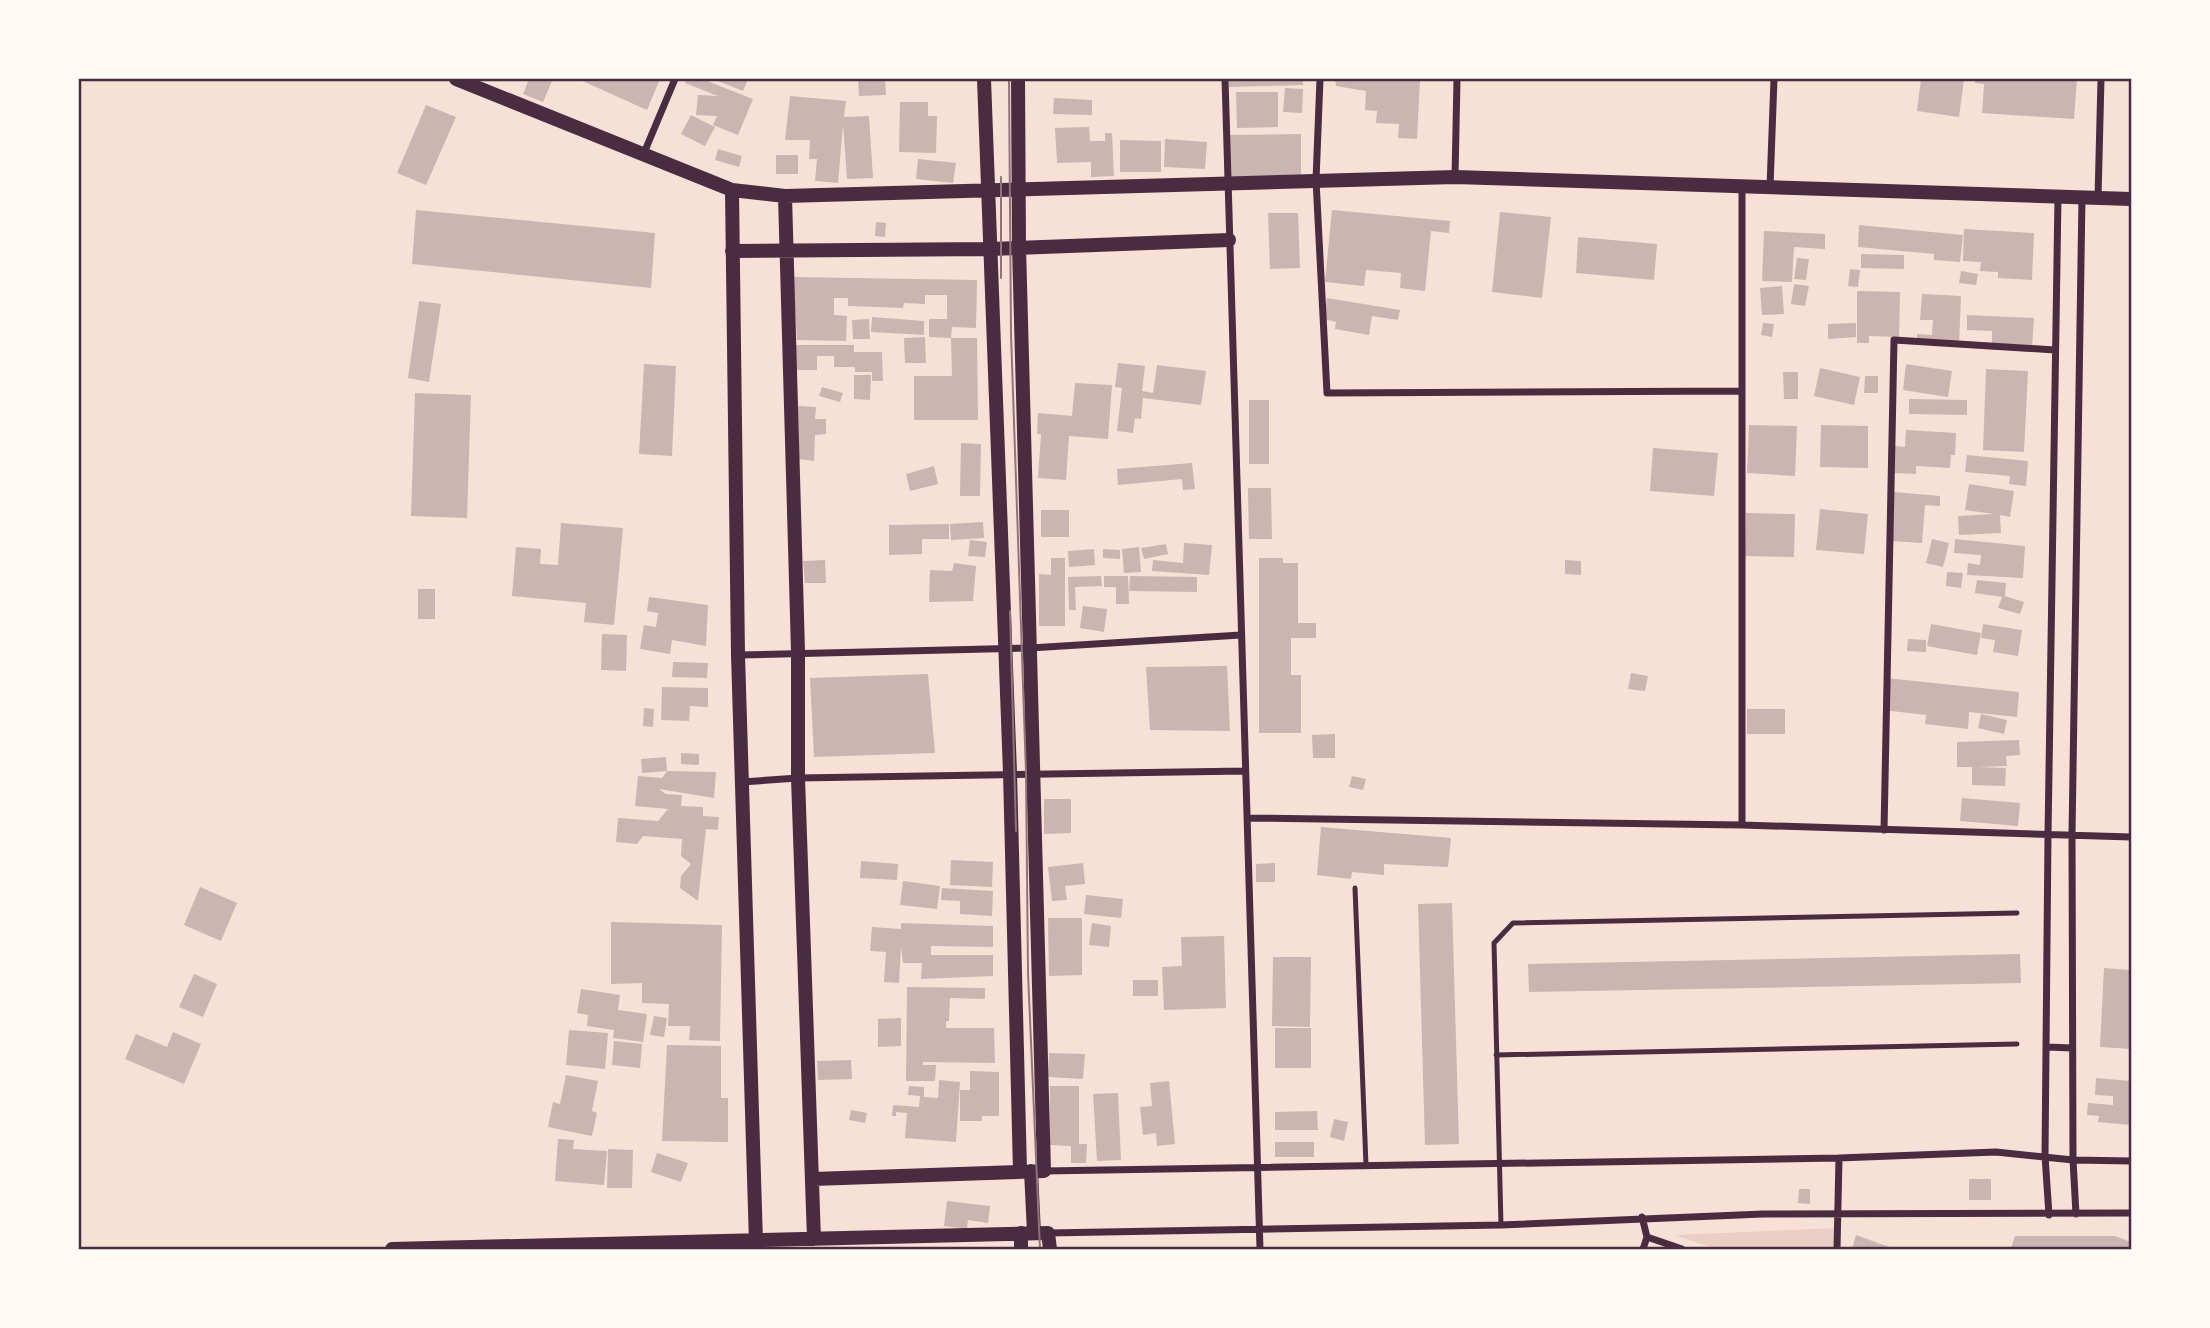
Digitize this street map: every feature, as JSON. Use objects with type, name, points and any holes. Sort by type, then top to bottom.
[{"type":"main road","points":[[456,79],[732,190],[785,196],[1455,177],[2131,199]]},
{"type":"main road","points":[[984,79],[1004,648],[1034,1233],[1021,1249]]},
{"type":"main road","points":[[1018,79],[1019,247],[1033,773],[1032,1171]]},
{"type":"main road","points":[[732,190],[738,655],[756,1242]]},
{"type":"main road","points":[[785,196],[798,651],[798,778],[814,1239]]},
{"type":"main road","points":[[733,251],[990,249],[1229,240]]},
{"type":"main road","points":[[813,1179],[1032,1171]]},
{"type":"main road","points":[[392,1249],[1034,1233],[1050,1249]]},
{"type":"street","points":[[644,153],[675,79]]},
{"type":"street","points":[[1225,79],[1260,1249]]},
{"type":"street","points":[[1320,79],[1316,180],[1327,393],[1741,391]]},
{"type":"street","points":[[1455,177],[1457,79]]},
{"type":"street","points":[[1770,188],[1774,79]]},
{"type":"street","points":[[2098,198],[2101,79]]},
{"type":"street","points":[[1741,187],[1742,825]]},
{"type":"street","points":[[2049,1215],[2045,1156],[2058,197]]},
{"type":"street","points":[[2076,1214],[2073,1160],[2071,835],[2082,198]]},
{"type":"street","points":[[1884,830],[1894,340],[2055,350]]},
{"type":"street","points":[[738,655],[798,651],[1030,648],[1241,635]]},
{"type":"street","points":[[743,782],[798,778],[1010,773],[1245,771]]},
{"type":"street","points":[[1247,818],[1742,825],[2131,836]]},
{"type":"street","points":[[2047,1047],[2072,1048]]},
{"type":"street","points":[[1032,1171],[1839,1158],[1996,1152],[2073,1160],[2131,1161]]},
{"type":"street","points":[[1837,1249],[1839,1158]]},
{"type":"street","points":[[1034,1233],[1501,1225],[1643,1217],[1836,1213],[2131,1213]]},
{"type":"street","points":[[1643,1217],[1647,1237],[1643,1249]]},
{"type":"street","points":[[1647,1237],[1682,1249]]},
{"type":"lane","points":[[1355,888],[1366,1165]]},
{"type":"lane","points":[[1501,1225],[1494,943],[1513,923],[2017,913]]},
{"type":"lane","points":[[1496,1055],[2017,1044]]},
{"type":"shaded area","points":[[1835,1228],[1834,1249],[1716,1249],[1675,1235]]},
{"type":"building","points":[[529,79],[552,81],[543,102],[523,94]]},
{"type":"building","points":[[578,79],[660,79],[647,110]]},
{"type":"building","points":[[687,79],[702,79],[753,99],[738,135],[713,125],[717,116],[696,115],[698,95],[718,96],[685,83]]},
{"type":"building","points":[[713,79],[748,79],[743,91]]},
{"type":"building","points":[[858,79],[885,79],[886,95],[859,96]]},
{"type":"building","points":[[1228,79],[1303,79],[1303,85],[1229,87]]},
{"type":"building","points":[[1335,79],[1420,79],[1417,139],[1398,138],[1399,124],[1376,123],[1377,111],[1365,110],[1366,91],[1336,86]]},
{"type":"building","points":[[1921,79],[1964,79],[1959,117],[1917,111]]},
{"type":"building","points":[[1975,79],[2077,79],[2074,119],[1982,113],[1984,84],[1975,83]]},
{"type":"building","points":[[1285,88],[1303,89],[1302,113],[1283,112]]},
{"type":"building","points":[[1236,92],[1278,92],[1278,127],[1237,128]]},
{"type":"building","points":[[790,96],[846,101],[844,117],[869,116],[873,178],[847,179],[843,125],[838,183],[815,181],[817,159],[809,159],[810,140],[785,140]]},
{"type":"building","points":[[1054,98],[1092,100],[1092,115],[1053,114]]},
{"type":"building","points":[[900,102],[928,102],[928,116],[937,116],[936,153],[899,152]]},
{"type":"building","points":[[426,105],[456,117],[426,185],[397,173]]},
{"type":"building","points":[[691,115],[715,127],[705,146],[681,134]]},
{"type":"building","points":[[1089,127],[1090,141],[1105,141],[1105,133],[1112,133],[1114,176],[1091,177],[1091,162],[1057,163],[1055,128]]},
{"type":"building","points":[[1301,134],[1301,180],[1228,181],[1227,135]]},
{"type":"building","points":[[1165,139],[1207,142],[1205,169],[1164,167]]},
{"type":"building","points":[[1120,140],[1161,141],[1161,172],[1120,172]]},
{"type":"building","points":[[718,149],[742,156],[739,167],[715,160]]},
{"type":"building","points":[[776,155],[798,155],[798,174],[776,174]]},
{"type":"building","points":[[918,159],[956,163],[953,183],[916,179]]},
{"type":"building","points":[[416,210],[655,233],[651,288],[412,264]]},
{"type":"building","points":[[1332,210],[1450,221],[1449,233],[1431,231],[1425,291],[1400,288],[1401,273],[1366,270],[1364,286],[1325,282]]},
{"type":"building","points":[[1500,212],[1551,217],[1542,298],[1492,292]]},
{"type":"building","points":[[1268,213],[1298,213],[1300,268],[1270,269]]},
{"type":"building","points":[[876,222],[886,223],[885,237],[875,236]]},
{"type":"building","points":[[1859,225],[1963,235],[1960,262],[1934,260],[1934,254],[1858,247]]},
{"type":"building","points":[[1964,229],[2034,233],[2032,280],[1998,278],[1998,272],[1980,271],[1981,262],[1963,261]]},
{"type":"building","points":[[1764,231],[1825,234],[1825,249],[1794,247],[1792,282],[1762,281]]},
{"type":"building","points":[[1578,237],[1657,244],[1654,280],[1576,273]]},
{"type":"building","points":[[1861,254],[1904,255],[1904,269],[1861,268]]},
{"type":"building","points":[[1797,258],[1809,259],[1806,280],[1794,279]]},
{"type":"building","points":[[1850,269],[1860,270],[1858,287],[1848,286]]},
{"type":"building","points":[[1961,271],[1978,274],[1976,285],[1959,283]]},
{"type":"building","points":[[793,277],[977,280],[976,328],[952,327],[951,338],[929,337],[929,319],[947,319],[947,295],[925,295],[925,304],[904,303],[903,308],[848,306],[848,298],[834,298],[834,315],[847,316],[846,341],[797,340]]},
{"type":"building","points":[[1794,284],[1809,286],[1805,306],[1791,304]]},
{"type":"building","points":[[1782,286],[1784,314],[1762,315],[1760,288]]},
{"type":"building","points":[[1857,291],[1900,292],[1899,337],[1869,336],[1869,343],[1857,343]]},
{"type":"building","points":[[1922,294],[1961,296],[1959,346],[1917,343],[1917,334],[1932,335],[1933,320],[1920,320]]},
{"type":"building","points":[[1327,298],[1400,310],[1398,320],[1372,316],[1369,335],[1335,329],[1336,322],[1324,319]]},
{"type":"building","points":[[419,301],[441,304],[429,382],[408,378]]},
{"type":"building","points":[[1967,315],[2034,318],[2032,348],[1992,346],[1992,331],[1967,330]]},
{"type":"building","points":[[872,317],[924,321],[924,335],[871,332]]},
{"type":"building","points":[[869,319],[870,339],[853,339],[852,320]]},
{"type":"building","points":[[1763,323],[1774,324],[1772,337],[1761,335]]},
{"type":"building","points":[[1856,323],[1856,337],[1828,339],[1828,324]]},
{"type":"building","points":[[925,337],[926,363],[905,363],[904,338]]},
{"type":"building","points":[[951,338],[977,338],[978,420],[914,420],[914,376],[952,376]]},
{"type":"building","points":[[792,345],[854,345],[854,352],[882,352],[883,381],[872,381],[872,372],[855,372],[855,367],[834,367],[834,356],[817,356],[817,370],[793,370]]},
{"type":"building","points":[[1118,363],[1145,366],[1142,391],[1153,393],[1157,365],[1206,371],[1201,405],[1143,398],[1141,419],[1135,418],[1133,433],[1117,431],[1122,388],[1115,387]]},
{"type":"building","points":[[644,364],[676,366],[672,456],[639,454]]},
{"type":"building","points":[[1906,364],[1952,371],[1948,397],[1903,390]]},
{"type":"building","points":[[1820,368],[1860,377],[1854,405],[1814,396]]},
{"type":"building","points":[[1986,369],[2028,371],[2024,452],[1983,450]]},
{"type":"building","points":[[1783,372],[1798,372],[1798,399],[1784,399]]},
{"type":"building","points":[[854,375],[871,375],[870,400],[854,399]]},
{"type":"building","points":[[1865,376],[1878,376],[1878,393],[1864,393]]},
{"type":"building","points":[[1075,383],[1112,385],[1108,439],[1069,436],[1066,480],[1038,478],[1041,434],[1037,434],[1038,413],[1072,416]]},
{"type":"building","points":[[822,387],[843,393],[840,402],[819,396]]},
{"type":"building","points":[[415,393],[471,395],[467,518],[411,516]]},
{"type":"building","points":[[1909,399],[1967,400],[1967,415],[1909,414]]},
{"type":"building","points":[[1249,400],[1269,400],[1269,464],[1249,464]]},
{"type":"building","points":[[798,406],[816,407],[815,419],[826,419],[826,434],[815,435],[814,461],[799,459]]},
{"type":"building","points":[[1749,425],[1797,426],[1795,476],[1747,473]]},
{"type":"building","points":[[1821,425],[1868,426],[1868,468],[1820,467]]},
{"type":"building","points":[[1906,430],[1956,433],[1955,455],[1951,455],[1950,468],[1916,466],[1916,474],[1894,473],[1895,446],[1905,447]]},
{"type":"building","points":[[961,443],[981,444],[980,496],[960,496]]},
{"type":"building","points":[[1653,448],[1718,453],[1714,496],[1650,491]]},
{"type":"building","points":[[1967,455],[2028,461],[2026,486],[2009,484],[2010,476],[1965,472]]},
{"type":"building","points":[[1192,463],[1195,489],[1183,490],[1182,479],[1118,485],[1117,469]]},
{"type":"building","points":[[934,466],[938,484],[910,491],[906,474]]},
{"type":"building","points":[[1969,484],[2014,491],[2010,517],[2000,515],[2001,533],[1959,535],[1958,516],[1994,514],[1965,510]]},
{"type":"building","points":[[1248,488],[1271,488],[1272,539],[1249,539]]},
{"type":"building","points":[[1894,492],[1940,496],[1940,506],[1925,505],[1922,543],[1891,541]]},
{"type":"building","points":[[1820,509],[1868,514],[1864,554],[1816,550]]},
{"type":"building","points":[[1041,510],[1069,510],[1069,537],[1041,537]]},
{"type":"building","points":[[1746,513],[1795,514],[1794,557],[1745,556]]},
{"type":"building","points":[[983,522],[984,538],[951,540],[950,524]]},
{"type":"building","points":[[561,523],[623,528],[614,625],[584,622],[586,603],[512,596],[516,547],[541,549],[540,564],[558,565]]},
{"type":"building","points":[[949,524],[949,539],[922,539],[922,554],[889,555],[889,525]]},
{"type":"building","points":[[1932,539],[1949,543],[1943,567],[1926,563]]},
{"type":"building","points":[[1955,539],[2025,546],[2023,578],[1967,575],[1968,563],[1980,565],[1981,555],[1954,553]]},
{"type":"building","points":[[970,540],[987,542],[985,557],[968,556]]},
{"type":"building","points":[[1184,543],[1212,545],[1209,575],[1152,571],[1153,560],[1183,563]]},
{"type":"building","points":[[1166,544],[1168,554],[1144,559],[1141,548]]},
{"type":"building","points":[[1139,547],[1141,572],[1124,573],[1122,549]]},
{"type":"building","points":[[1094,549],[1095,565],[1069,567],[1068,551]]},
{"type":"building","points":[[1103,549],[1120,550],[1120,559],[1103,558]]},
{"type":"building","points":[[1051,558],[1065,558],[1065,626],[1039,626],[1039,574],[1051,575]]},
{"type":"building","points":[[1259,558],[1283,558],[1283,563],[1298,563],[1298,623],[1316,623],[1316,638],[1291,638],[1291,675],[1301,675],[1301,733],[1259,733]]},
{"type":"building","points":[[825,560],[826,583],[805,583],[803,561]]},
{"type":"building","points":[[1565,560],[1581,561],[1581,575],[1565,574]]},
{"type":"building","points":[[954,563],[976,566],[973,601],[929,602],[930,570],[952,571]]},
{"type":"building","points":[[1947,572],[1963,573],[1961,588],[1946,586]]},
{"type":"building","points":[[1101,576],[1102,586],[1075,587],[1076,610],[1069,610],[1068,577]]},
{"type":"building","points":[[1104,576],[1128,576],[1129,604],[1116,604],[1116,587],[1104,587]]},
{"type":"building","points":[[1130,576],[1197,577],[1197,592],[1129,591]]},
{"type":"building","points":[[1977,580],[2006,583],[2005,596],[2024,602],[2020,614],[1998,608],[2002,597],[1975,593]]},
{"type":"building","points":[[418,589],[435,589],[435,619],[418,619]]},
{"type":"building","points":[[649,597],[708,605],[706,646],[672,640],[670,654],[640,649],[644,625],[656,627],[658,613],[647,611]]},
{"type":"building","points":[[1083,606],[1107,609],[1104,632],[1080,628]]},
{"type":"building","points":[[1931,624],[1981,633],[1977,655],[1927,646]]},
{"type":"building","points":[[1983,624],[2022,630],[2018,656],[1993,652],[1995,640],[1981,638]]},
{"type":"building","points":[[602,634],[627,635],[626,671],[601,670]]},
{"type":"building","points":[[1908,639],[1926,640],[1926,652],[1907,651]]},
{"type":"building","points":[[673,662],[708,663],[707,678],[672,677]]},
{"type":"building","points":[[1227,666],[1230,731],[1150,730],[1146,667]]},
{"type":"building","points":[[1631,673],[1648,676],[1645,691],[1628,689]]},
{"type":"building","points":[[928,674],[935,753],[814,757],[810,678]]},
{"type":"building","points":[[1886,678],[2019,692],[2017,717],[1969,712],[1968,729],[1925,724],[1926,715],[1883,710]]},
{"type":"building","points":[[662,687],[708,688],[708,707],[690,706],[689,721],[661,720]]},
{"type":"building","points":[[644,708],[654,709],[653,727],[643,726]]},
{"type":"building","points":[[1747,709],[1785,709],[1785,734],[1747,734]]},
{"type":"building","points":[[1981,714],[2007,720],[2004,734],[1978,728]]},
{"type":"building","points":[[1335,734],[1335,758],[1313,758],[1312,735]]},
{"type":"building","points":[[2019,740],[2020,755],[2006,756],[2007,766],[1977,767],[2006,768],[2005,786],[1972,785],[1972,767],[1957,767],[1957,742]]},
{"type":"building","points":[[681,753],[699,754],[699,765],[681,764]]},
{"type":"building","points":[[666,757],[667,771],[642,773],[641,759]]},
{"type":"building","points":[[667,771],[716,772],[714,798],[659,789],[666,794],[682,795],[681,806],[703,807],[703,816],[719,817],[718,830],[706,829],[698,901],[680,888],[681,876],[691,864],[681,856],[682,839],[643,836],[637,844],[616,842],[618,818],[658,821],[668,809],[635,806],[638,776],[662,778]]},
{"type":"building","points":[[1352,776],[1366,779],[1363,790],[1349,787]]},
{"type":"building","points":[[1962,798],[2020,803],[2018,826],[1960,821]]},
{"type":"building","points":[[1044,799],[1071,799],[1071,833],[1044,834]]},
{"type":"building","points":[[1321,827],[1451,838],[1448,867],[1384,864],[1384,875],[1352,872],[1351,879],[1317,875]]},
{"type":"building","points":[[951,860],[993,862],[992,887],[950,885]]},
{"type":"building","points":[[861,861],[898,864],[897,880],[860,878]]},
{"type":"building","points":[[1083,863],[1085,884],[1065,886],[1067,900],[1052,901],[1048,867]]},
{"type":"building","points":[[1275,863],[1275,882],[1256,882],[1256,864]]},
{"type":"building","points":[[903,881],[940,886],[937,909],[900,905]]},
{"type":"building","points":[[200,887],[237,903],[221,941],[184,925]]},
{"type":"building","points":[[942,888],[993,891],[992,916],[960,914],[960,901],[941,900]]},
{"type":"building","points":[[1086,895],[1123,899],[1121,918],[1084,914]]},
{"type":"building","points":[[1452,903],[1459,1144],[1425,1145],[1418,904]]},
{"type":"building","points":[[1048,918],[1082,918],[1082,975],[1049,976]]},
{"type":"building","points":[[611,922],[722,925],[720,1041],[689,1040],[690,1026],[668,1026],[669,1004],[642,1003],[642,983],[611,984]]},
{"type":"building","points":[[901,923],[993,926],[993,947],[931,946],[931,955],[993,955],[993,976],[921,979],[922,963],[903,963],[901,946],[899,983],[884,982],[886,952],[870,951],[872,927],[901,929]]},
{"type":"building","points":[[1092,923],[1111,926],[1109,947],[1089,945]]},
{"type":"building","points":[[1224,936],[1226,1008],[1164,1010],[1162,967],[1182,966],[1181,937]]},
{"type":"building","points":[[2020,954],[2021,983],[1529,992],[1528,964]]},
{"type":"building","points":[[1273,957],[1311,957],[1310,1027],[1272,1026]]},
{"type":"building","points":[[2104,968],[2131,970],[2131,1049],[2100,1047]]},
{"type":"building","points":[[194,974],[217,984],[203,1017],[179,1007]]},
{"type":"building","points":[[1133,980],[1158,980],[1158,996],[1133,996]]},
{"type":"building","points":[[907,987],[985,988],[985,999],[950,998],[946,1028],[994,1028],[995,1063],[923,1062],[923,1065],[936,1065],[935,1081],[906,1081]]},
{"type":"building","points":[[581,989],[620,995],[618,1010],[647,1014],[643,1042],[613,1038],[614,1030],[587,1026],[588,1015],[577,1013]]},
{"type":"building","points":[[654,1016],[667,1018],[664,1037],[650,1035]]},
{"type":"building","points":[[901,1018],[901,1046],[878,1047],[878,1019]]},
{"type":"building","points":[[1275,1028],[1311,1028],[1311,1068],[1275,1068]]},
{"type":"building","points":[[569,1030],[608,1033],[605,1069],[566,1065]]},
{"type":"building","points":[[173,1032],[201,1044],[184,1084],[125,1059],[136,1034],[167,1047]]},
{"type":"building","points":[[614,1041],[642,1044],[640,1068],[612,1065]]},
{"type":"building","points":[[667,1045],[721,1046],[721,1098],[728,1098],[728,1142],[662,1141]]},
{"type":"building","points":[[1049,1053],[1085,1054],[1083,1079],[1048,1077]]},
{"type":"building","points":[[851,1060],[852,1079],[818,1080],[817,1061]]},
{"type":"building","points":[[970,1071],[999,1072],[999,1116],[982,1116],[982,1121],[960,1121],[960,1090],[970,1090]]},
{"type":"building","points":[[566,1075],[598,1081],[592,1111],[597,1113],[592,1136],[548,1127],[553,1102],[560,1104]]},
{"type":"building","points":[[2096,1078],[2131,1081],[2131,1125],[2098,1122],[2099,1116],[2087,1115],[2088,1103],[2113,1105],[2113,1096],[2095,1095]]},
{"type":"building","points":[[939,1080],[960,1082],[956,1142],[905,1138],[907,1113],[896,1112],[896,1116],[892,1116],[893,1105],[919,1107],[920,1096],[908,1095],[909,1086],[924,1087],[924,1097],[938,1098]]},
{"type":"building","points":[[1169,1081],[1175,1144],[1157,1146],[1156,1133],[1143,1135],[1140,1107],[1152,1106],[1150,1083]]},
{"type":"building","points":[[1050,1086],[1079,1086],[1079,1144],[1087,1144],[1086,1163],[1071,1163],[1071,1146],[1050,1145]]},
{"type":"building","points":[[1118,1093],[1121,1160],[1097,1161],[1093,1094]]},
{"type":"building","points":[[851,1110],[867,1113],[865,1123],[849,1120]]},
{"type":"building","points":[[1317,1111],[1318,1130],[1275,1130],[1275,1112]]},
{"type":"building","points":[[1334,1119],[1348,1122],[1344,1141],[1330,1137]]},
{"type":"building","points":[[558,1139],[574,1140],[573,1149],[607,1151],[604,1185],[555,1181]]},
{"type":"building","points":[[1275,1142],[1314,1142],[1314,1157],[1275,1157]]},
{"type":"building","points":[[608,1149],[633,1150],[632,1188],[607,1188]]},
{"type":"building","points":[[657,1153],[688,1163],[681,1182],[651,1172]]},
{"type":"building","points":[[1969,1179],[1991,1179],[1991,1200],[1969,1200]]},
{"type":"building","points":[[1799,1189],[1810,1189],[1810,1204],[1798,1203]]},
{"type":"building","points":[[947,1201],[990,1206],[988,1223],[968,1220],[967,1229],[944,1226]]},
{"type":"building","points":[[1856,1235],[1895,1249],[1852,1249]]},
{"type":"building","points":[[2015,1236],[2115,1236],[2131,1242],[2131,1249],[2011,1249]]},
{"type":"tram line","points":[[1009,79],[1011,334],[1026,773],[1028,973],[1040,1249]]},
{"type":"tram line","points":[[1001,177],[1001,278]]},
{"type":"tram line","points":[[1010,611],[1016,831]]}]
